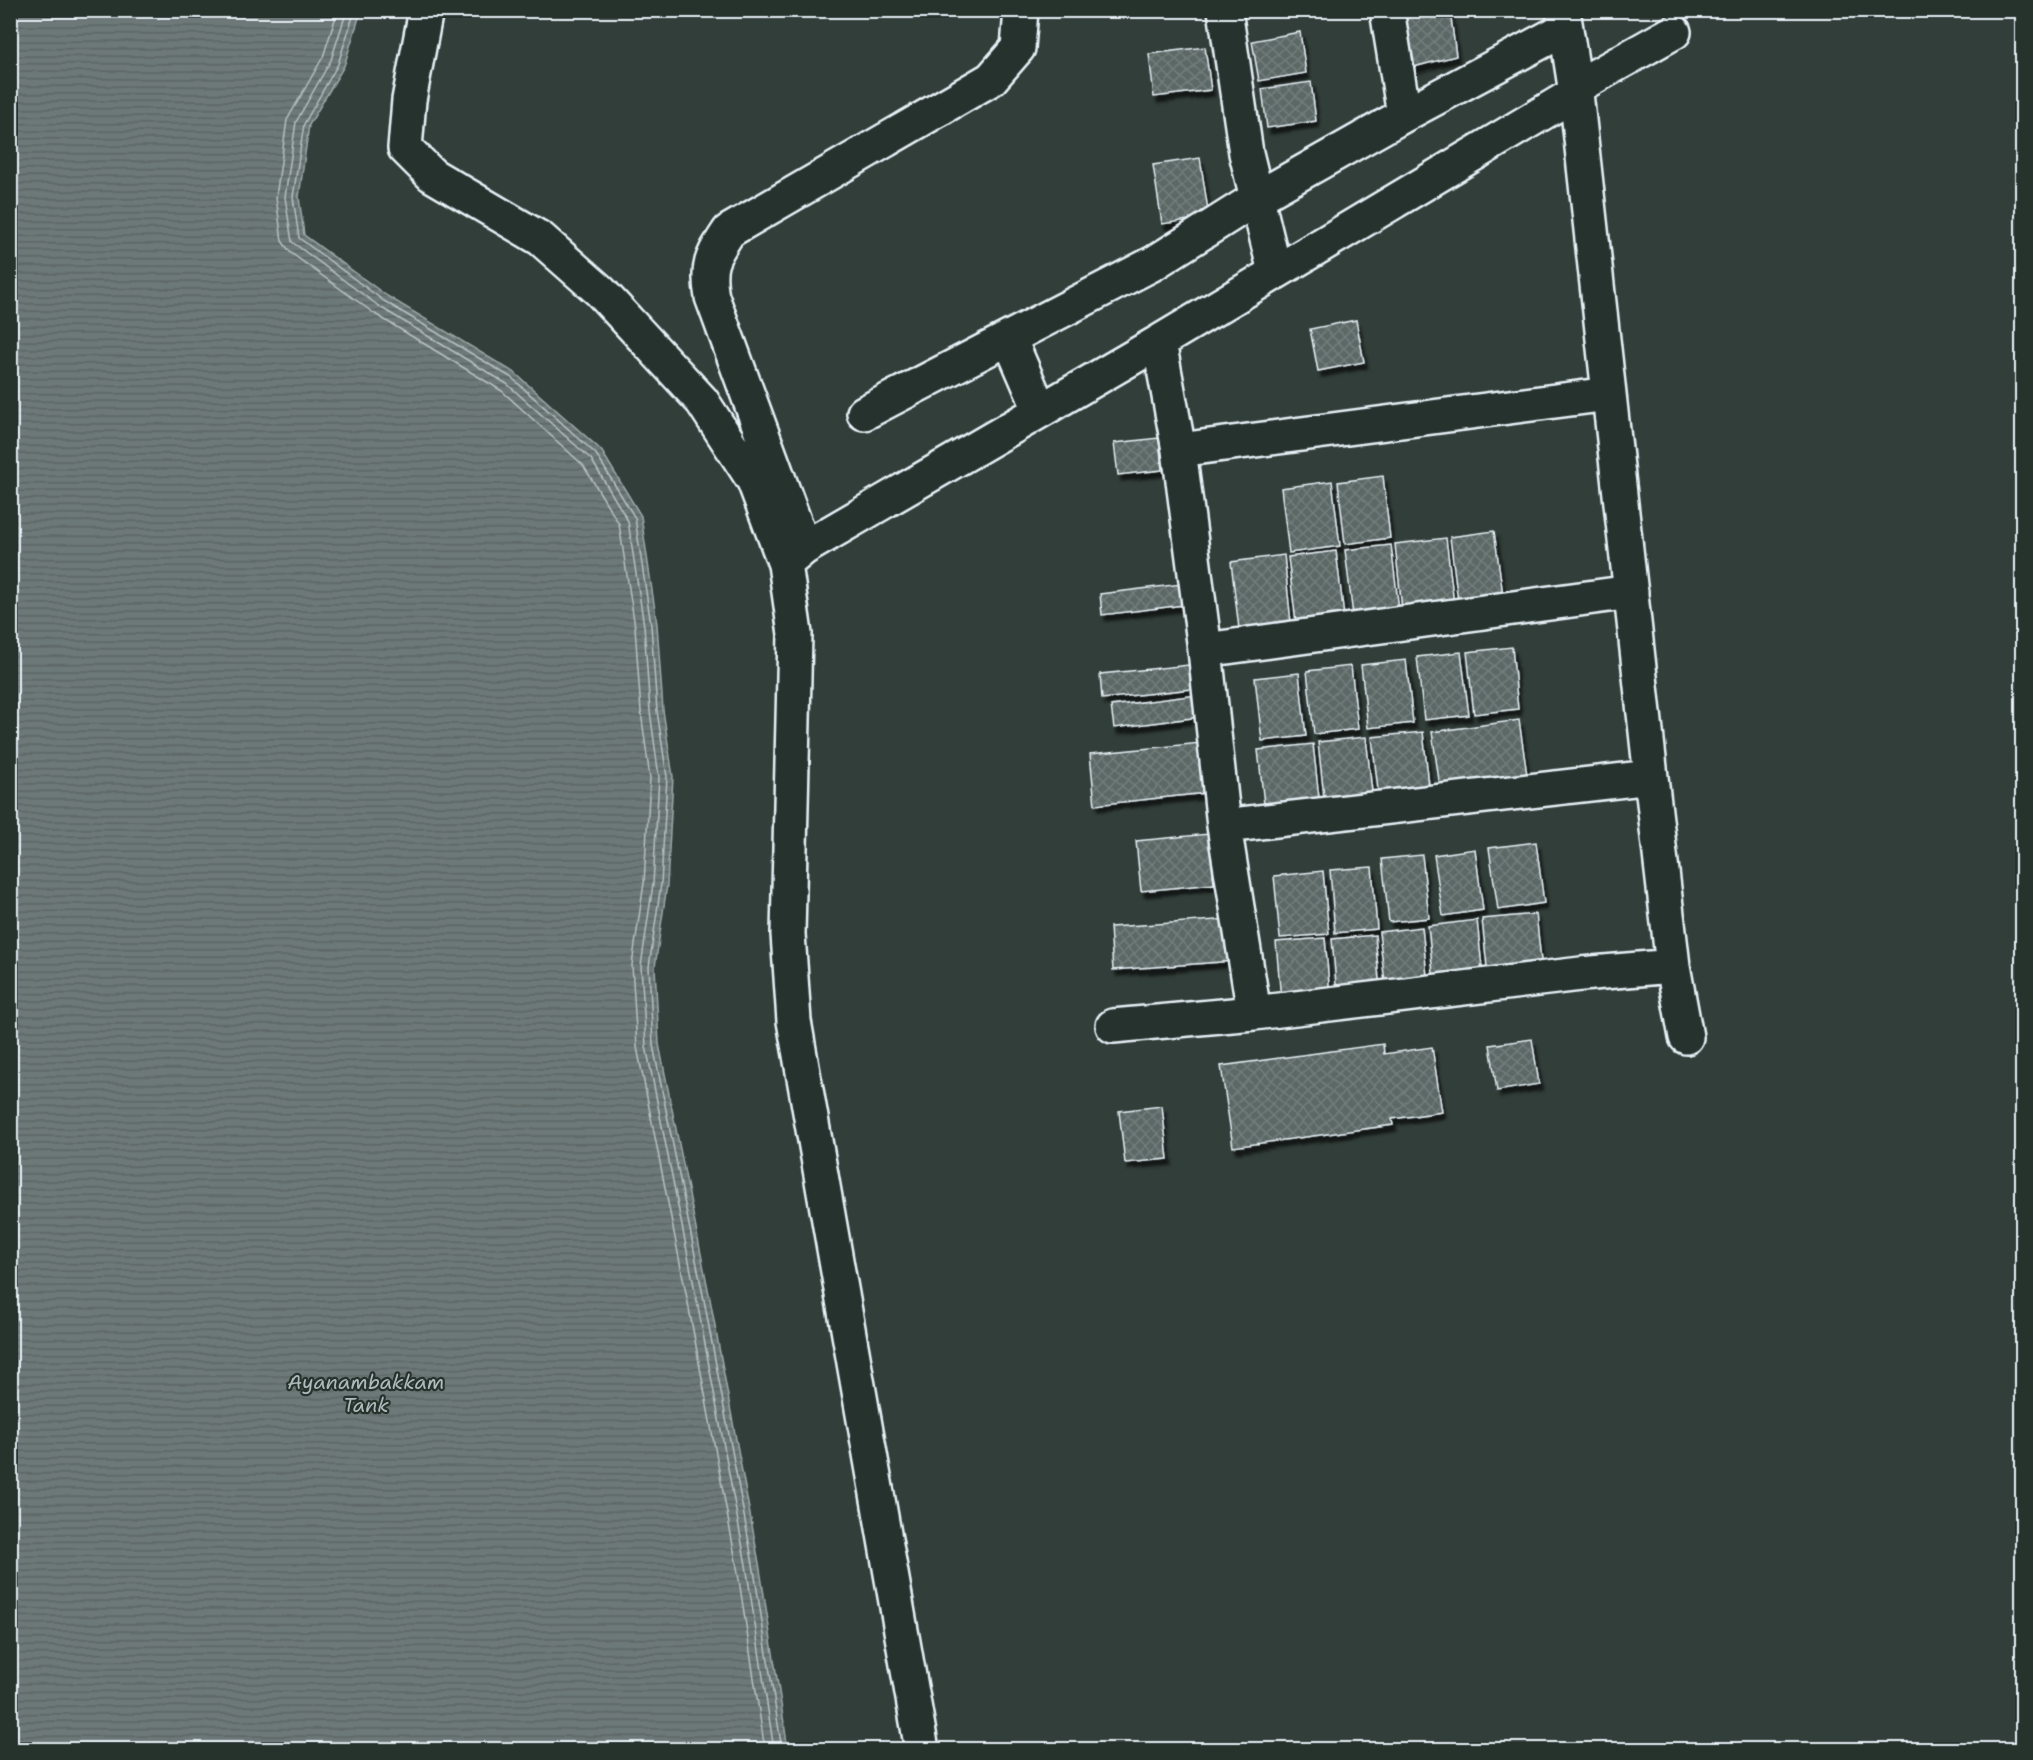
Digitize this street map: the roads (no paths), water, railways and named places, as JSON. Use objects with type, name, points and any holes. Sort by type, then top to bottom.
[{"type":"street","points":[[426,10],[409,100],[405,148],[432,175],[541,239],[600,291],[702,401],[754,481],[794,556]]},
{"type":"street","points":[[922,1749],[794,1021],[788,934],[795,634],[794,556],[712,297],[708,276],[713,255],[729,231],[991,79],[1018,48],[1020,10]]},
{"type":"street","points":[[1226,10],[1246,153],[1275,272]]},
{"type":"street","points":[[1387,10],[1404,115]]},
{"type":"street","points":[[864,413],[1154,262],[1257,198],[1404,115],[1564,20],[1576,90],[1673,966],[1686,1036]]},
{"type":"street","points":[[794,556],[1159,342],[1674,32]]},
{"type":"street","points":[[1009,338],[1040,410]]},
{"type":"street","points":[[1159,342],[1179,450],[1205,650],[1224,826],[1254,1013]]},
{"type":"street","points":[[1179,450],[1609,394]]},
{"type":"street","points":[[1205,650],[1631,592]]},
{"type":"street","points":[[1224,826],[1651,777]]},
{"type":"street","points":[[1113,1026],[1254,1013],[1581,974],[1673,966]]},
{"type":"water","name":"Ayanambakkam Tank","points":[[11,10],[361,11],[344,66],[309,125],[299,197],[304,235],[387,296],[515,373],[601,450],[641,516],[657,624],[663,710],[673,777],[667,885],[655,967],[659,1044],[710,1299],[759,1563],[788,1749],[11,1749]]}]
